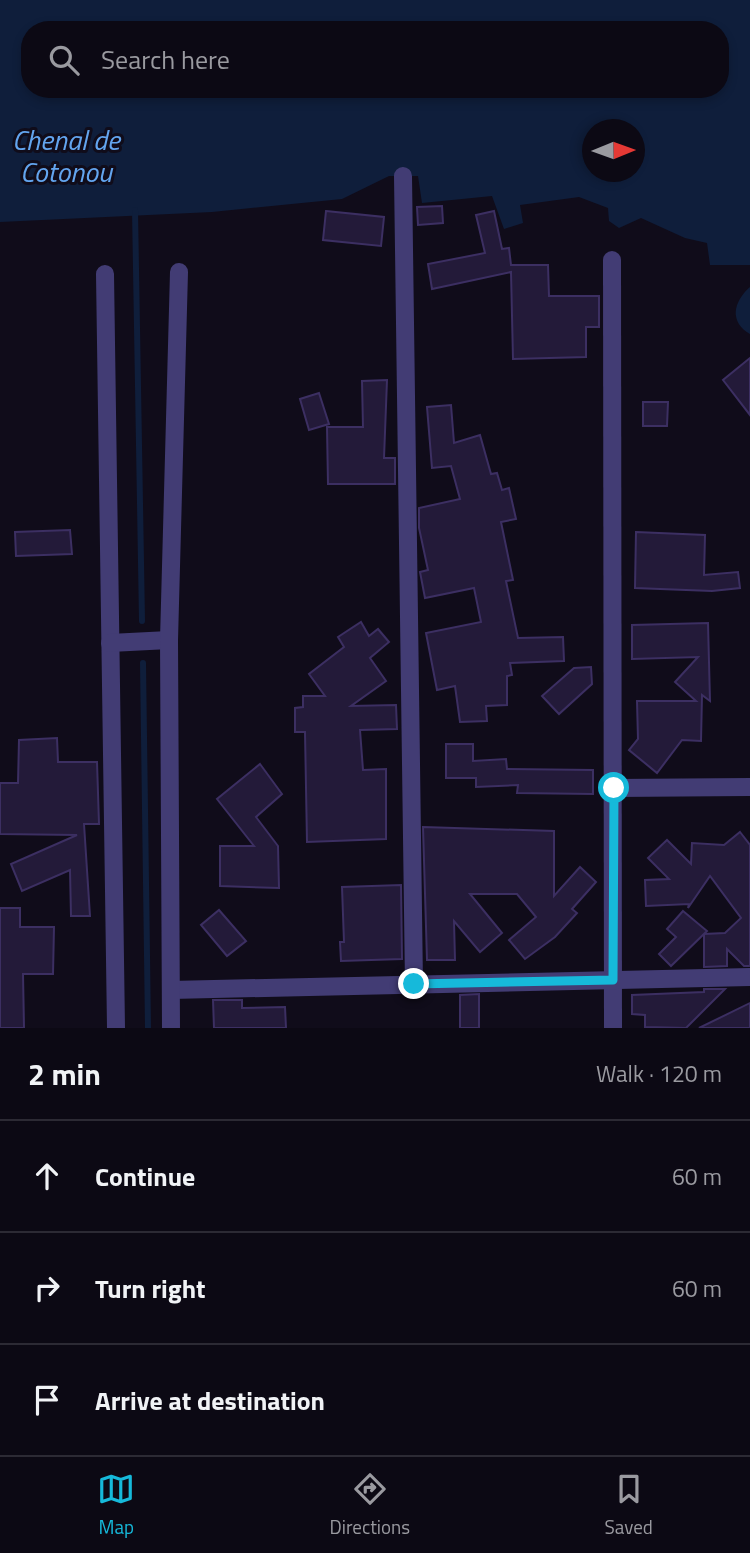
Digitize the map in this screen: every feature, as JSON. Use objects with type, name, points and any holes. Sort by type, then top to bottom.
[{"type":"street","points":[[403,176],[414,984]]},
{"type":"street","points":[[612,260],[614,1028]]},
{"type":"street","points":[[171,1028],[169,639],[180,272]]},
{"type":"street","points":[[105,274],[116,1028]]},
{"type":"street","points":[[110,643],[169,639]]},
{"type":"street","points":[[614,788],[750,788]]},
{"type":"street","points":[[171,990],[750,977]]},
{"type":"water","name":"Chenal de Cotonou","points":[[0,0],[750,0],[750,265],[710,265],[707,243],[685,238],[641,218],[619,228],[609,221],[608,208],[579,197],[520,205],[523,223],[504,229],[492,196],[422,203],[418,176],[389,176],[342,199],[212,212],[0,222]]},
{"type":"water","points":[[750,287],[750,334],[739,324],[736,312],[740,299]]},
{"type":"building","points":[[442,206],[443,223],[418,225],[417,207]]},
{"type":"building","points":[[326,211],[384,217],[381,246],[323,240]]},
{"type":"building","points":[[494,211],[502,249],[509,248],[511,265],[548,265],[549,296],[599,296],[599,327],[586,327],[586,357],[513,359],[511,272],[432,289],[428,264],[485,253],[476,215]]},
{"type":"building","points":[[750,358],[750,415],[723,380]]},
{"type":"building","points":[[387,380],[384,458],[395,458],[395,484],[328,484],[327,427],[363,427],[362,381]]},
{"type":"building","points":[[319,393],[329,424],[309,430],[300,399]]},
{"type":"building","points":[[643,402],[668,402],[667,426],[643,426]]},
{"type":"building","points":[[451,405],[454,443],[480,435],[491,474],[497,473],[502,490],[509,488],[516,519],[501,522],[513,580],[506,581],[518,638],[563,637],[564,661],[510,663],[512,675],[507,676],[507,705],[486,706],[487,721],[460,722],[455,686],[437,690],[426,633],[481,622],[474,588],[425,598],[420,572],[428,570],[419,528],[419,508],[460,499],[451,466],[432,468],[427,407]]},
{"type":"building","points":[[70,530],[72,554],[16,556],[15,532]]},
{"type":"building","points":[[636,532],[705,535],[704,575],[738,572],[740,588],[712,591],[635,588]]},
{"type":"building","points":[[361,622],[369,636],[378,629],[389,642],[370,658],[386,681],[351,706],[396,705],[397,729],[360,730],[363,770],[386,769],[386,839],[307,842],[305,732],[295,732],[295,708],[303,707],[303,696],[325,696],[309,674],[344,647],[338,637]]},
{"type":"building","points":[[708,623],[710,701],[702,695],[701,741],[682,740],[657,773],[629,750],[638,739],[637,701],[696,701],[675,682],[698,657],[632,659],[632,625]]},
{"type":"building","points":[[591,667],[592,684],[559,714],[542,696],[574,668]]},
{"type":"building","points":[[57,738],[58,762],[97,762],[99,824],[84,824],[90,916],[71,916],[70,870],[22,891],[11,864],[77,835],[0,834],[0,783],[18,783],[19,740]]},
{"type":"building","points":[[446,744],[473,744],[473,761],[506,759],[507,769],[593,770],[593,794],[517,793],[518,785],[476,787],[476,778],[446,778]]},
{"type":"building","points":[[260,764],[282,794],[256,817],[278,846],[279,888],[220,886],[220,846],[254,846],[217,799]]},
{"type":"building","points":[[423,827],[554,831],[554,896],[580,867],[596,882],[572,909],[577,913],[555,937],[525,959],[509,940],[536,917],[517,894],[470,894],[502,933],[480,952],[454,921],[455,960],[427,960]]},
{"type":"building","points":[[740,832],[750,845],[750,966],[744,966],[727,949],[727,966],[704,967],[704,934],[725,933],[741,918],[710,876],[688,908],[689,904],[646,906],[645,880],[669,879],[648,858],[667,840],[691,864],[692,843],[724,845]]},
{"type":"building","points":[[401,885],[402,959],[341,961],[340,942],[344,942],[342,887]]},
{"type":"building","points":[[0,908],[20,908],[20,927],[54,927],[53,974],[23,974],[24,1028],[0,1028]]},
{"type":"building","points":[[219,910],[246,941],[227,956],[201,925]]},
{"type":"building","points":[[683,911],[707,931],[671,966],[659,954],[676,937],[667,929]]},
{"type":"building","points":[[704,989],[725,989],[686,1028],[645,1027],[645,1015],[632,1014],[632,995],[704,992]]},
{"type":"building","points":[[479,994],[479,1028],[460,1028],[460,995]]},
{"type":"building","points":[[213,1000],[242,1000],[242,1008],[285,1007],[286,1028],[214,1028]]},
{"type":"building","points":[[750,1003],[750,1028],[699,1028]]},
{"type":"waterway","points":[[135,210],[142,621]]},
{"type":"waterway","points":[[143,663],[148,1028]]},
{"type":"route","points":[[414,984],[613,980],[614,788]]}]
